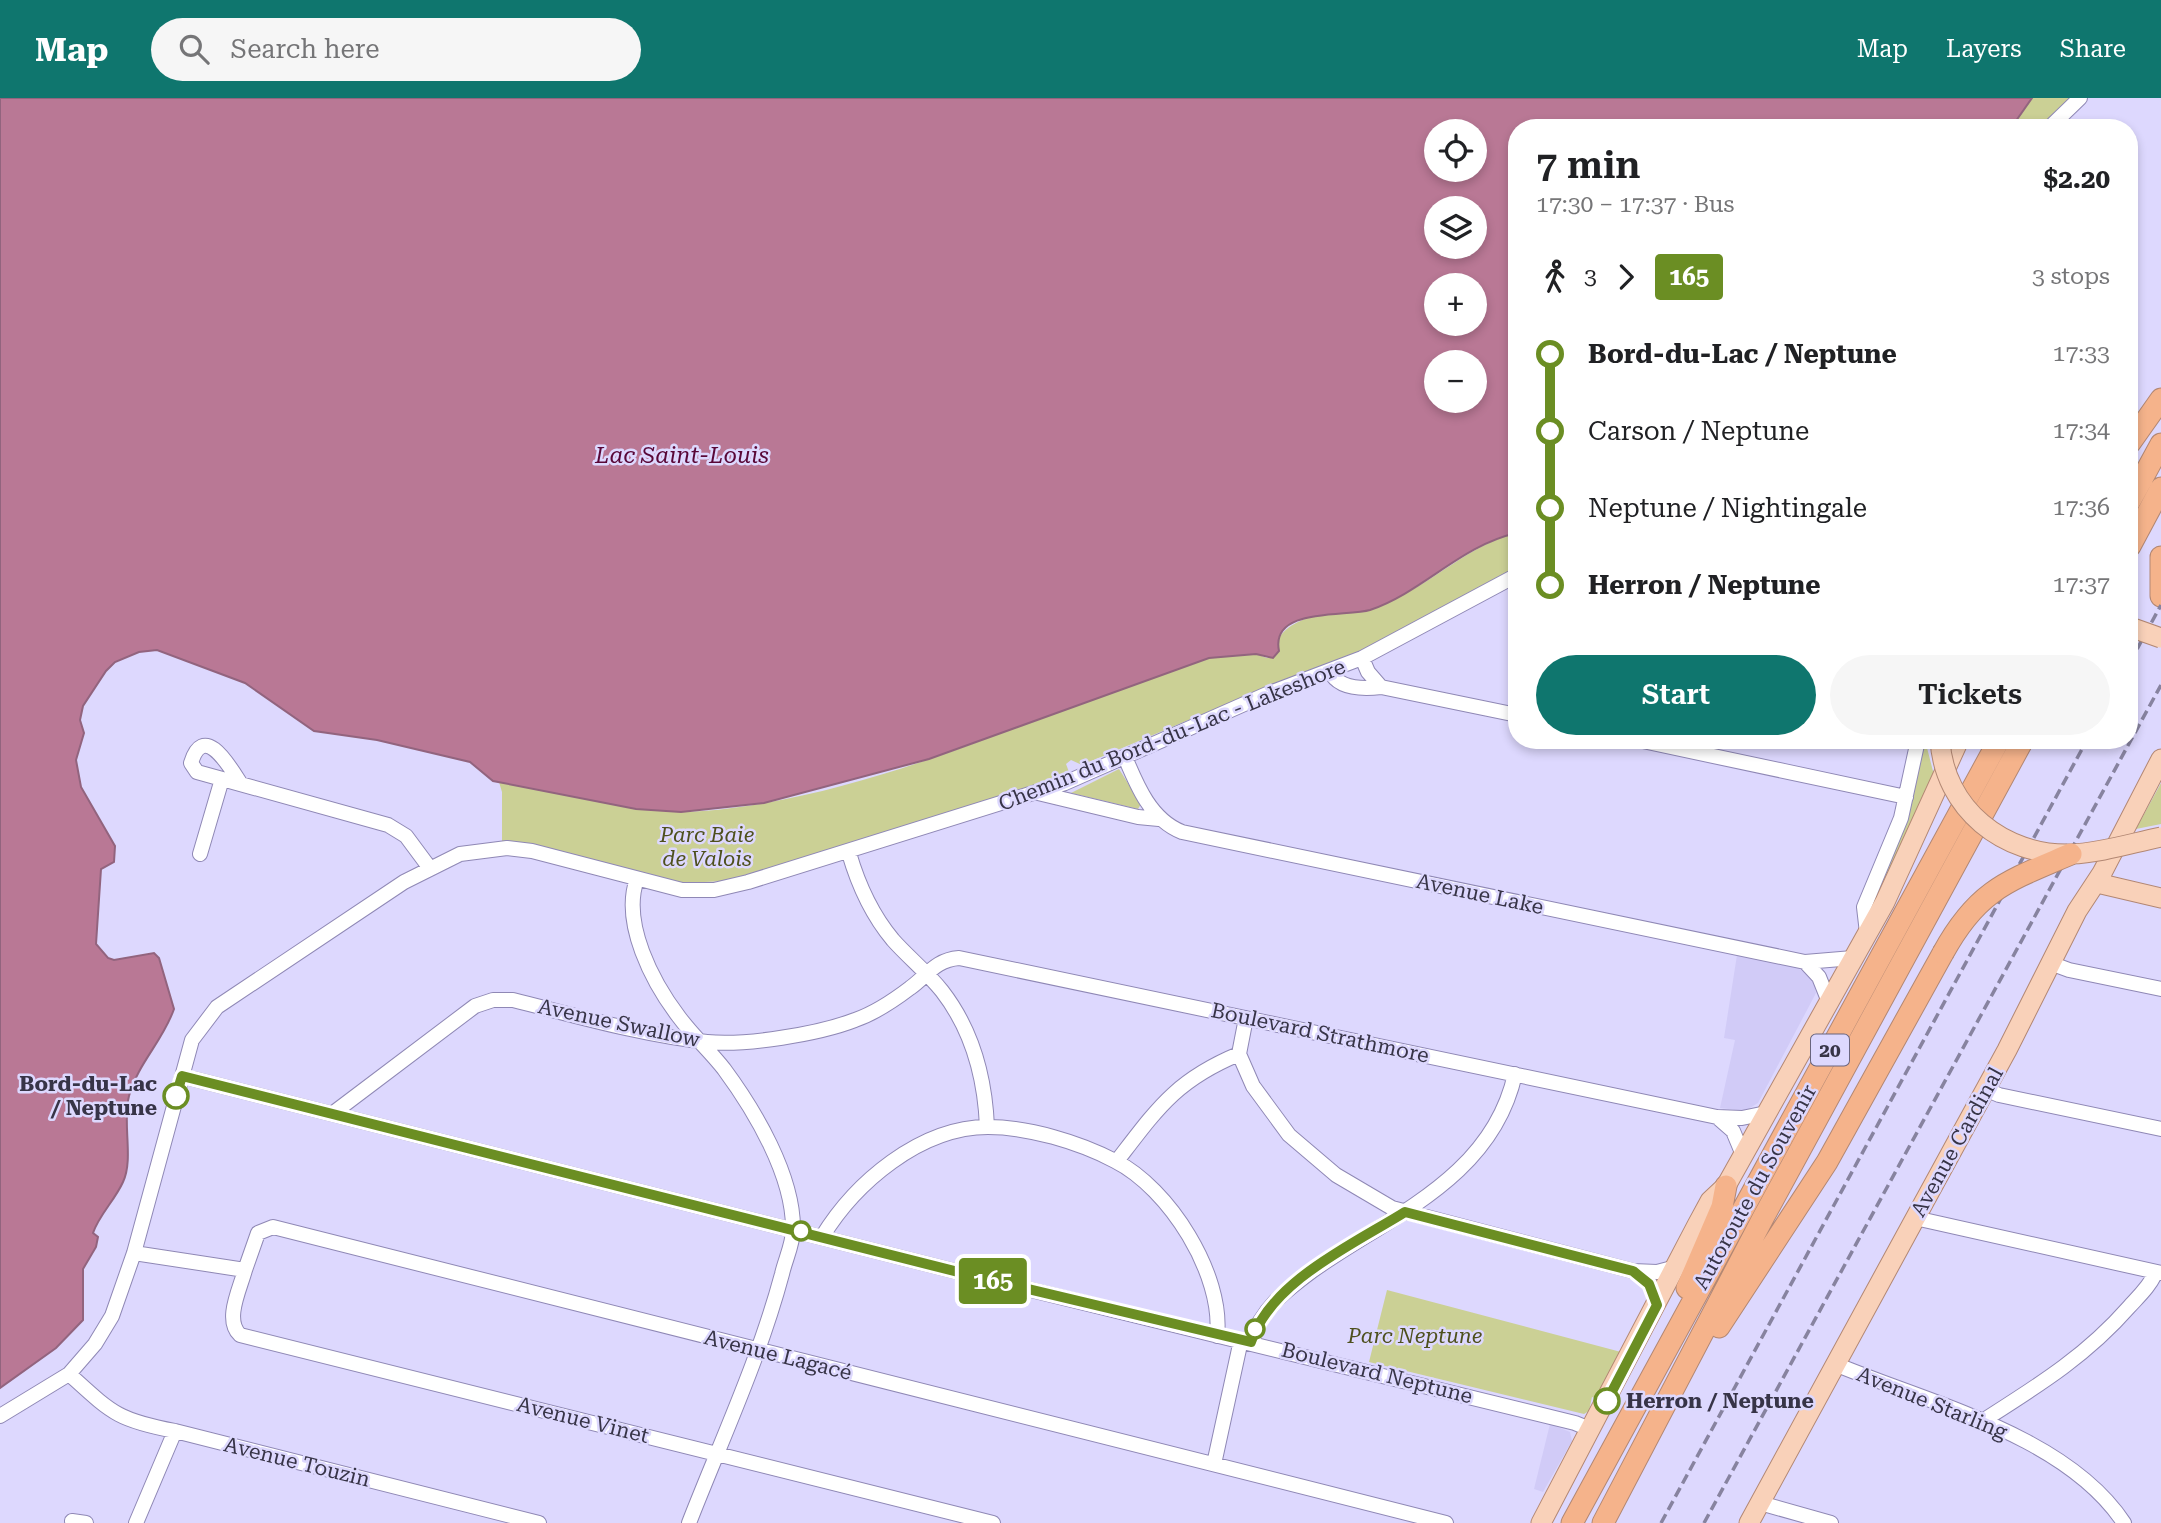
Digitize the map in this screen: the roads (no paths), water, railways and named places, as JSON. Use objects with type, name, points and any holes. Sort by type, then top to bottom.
[{"type":"highway","points":[[2138,432],[2161,399]]},
{"type":"highway","points":[[2138,486],[2161,444]]},
{"type":"highway","points":[[2138,531],[2161,488]]},
{"type":"highway","points":[[2161,557],[2161,596]]},
{"type":"highway","name":"Autoroute du Souvenir","points":[[1572,1523],[1994,749]]},
{"type":"highway","name":"Autoroute du Souvenir","points":[[1603,1523],[1763,1218],[2018,749]]},
{"type":"highway","points":[[1667,1404],[1828,1162],[1943,953],[1964,920],[1986,896],[2022,874],[2071,854]]},
{"type":"highway","points":[[1661,1359],[1721,1207],[1726,1186]]},
{"type":"main road","points":[[2138,630],[2161,638]]},
{"type":"main road","points":[[1942,749],[1950,783],[1965,807],[1980,823],[2017,844],[2071,854],[2161,837]]},
{"type":"main road","points":[[1541,1523],[1710,1201],[1726,1186],[1909,855],[1955,749]]},
{"type":"main road","name":"Avenue Cardinal","points":[[1749,1523],[1985,1089],[2080,906],[2097,883],[2161,759]]},
{"type":"main road","points":[[2111,857],[2129,891]]},
{"type":"main road","points":[[2097,883],[2161,898]]},
{"type":"street","points":[[2058,119],[2080,98]]},
{"type":"street","name":"Chemin du Bord-du-Lac - Lakeshore","points":[[0,1416],[69,1374],[95,1344],[112,1316],[134,1253],[192,1040],[217,1007],[307,945],[429,867],[460,854],[508,848],[532,851],[682,890],[714,890],[849,853],[1038,793],[1259,698],[1362,658],[1508,580]]},
{"type":"street","points":[[1362,658],[1370,676],[1381,687]]},
{"type":"street","points":[[1330,671],[1340,683],[1368,689],[1381,687],[1508,713]]},
{"type":"street","points":[[241,784],[222,753],[210,747],[202,748],[194,754],[191,763],[197,772],[388,825],[405,836],[429,867]]},
{"type":"street","points":[[1681,749],[1906,797]]},
{"type":"street","points":[[1867,933],[1864,907],[1895,834],[1916,749]]},
{"type":"street","points":[[1125,757],[1159,819]]},
{"type":"street","points":[[200,854],[222,779]]},
{"type":"street","name":"Avenue Lake","points":[[1038,793],[1138,817],[1159,819],[1182,832],[1217,840],[1805,962],[1853,958]]},
{"type":"street","points":[[849,853],[877,918],[894,941],[950,1002],[975,1051],[982,1077],[987,1127]]},
{"type":"street","points":[[637,879],[632,899],[646,957],[677,1015],[726,1072],[764,1131],[788,1194],[794,1230],[758,1350],[689,1523]]},
{"type":"street","name":"Boulevard Strathmore","points":[[926,974],[941,962],[965,959],[1717,1117],[1766,1113]]},
{"type":"street","points":[[1805,962],[1819,977],[1829,1002]]},
{"type":"street","points":[[2050,963],[2069,970],[2161,989]]},
{"type":"street","name":"Avenue Swallow","points":[[332,1114],[475,1006],[493,1000],[513,1000],[646,1032],[701,1041],[744,1040],[833,1028],[882,1007],[926,974]]},
{"type":"street","points":[[1247,1018],[1239,1054],[1266,1108],[1308,1154],[1387,1206],[1633,1271],[1657,1272],[1676,1267]]},
{"type":"street","points":[[1117,1161],[1162,1102],[1191,1076],[1239,1054]]},
{"type":"street","points":[[1214,1464],[1246,1341],[1262,1318],[1282,1293],[1450,1179],[1480,1150],[1501,1116],[1515,1074]]},
{"type":"street","name":"Boulevard Neptune","points":[[182,1076],[1217,1336],[1575,1423],[1592,1430]]},
{"type":"street","points":[[1985,1089],[1999,1095],[2161,1129]]},
{"type":"street","points":[[1717,1117],[1733,1131],[1743,1155]]},
{"type":"street","points":[[822,1237],[840,1208],[868,1179],[913,1148],[957,1132],[987,1127],[1072,1144],[1117,1161],[1147,1186],[1189,1235],[1206,1268],[1218,1312],[1217,1336]]},
{"type":"street","points":[[1915,1218],[2158,1273],[2104,1336],[2068,1366],[1983,1420]]},
{"type":"street","name":"Avenue Lagacé","points":[[245,1270],[258,1233],[272,1227],[1214,1464],[1400,1517],[1446,1523]]},
{"type":"street","points":[[134,1253],[245,1270]]},
{"type":"street","name":"Avenue Vinet","points":[[245,1270],[232,1320],[233,1329],[240,1335],[993,1523]]},
{"type":"street","points":[[1633,1271],[1649,1284],[1657,1305]]},
{"type":"street","name":"Avenue Starling","points":[[1835,1364],[1983,1420],[2068,1466],[2113,1506],[2124,1523]]},
{"type":"street","name":"Avenue Touzin","points":[[69,1374],[112,1413],[134,1423],[539,1523]]},
{"type":"street","points":[[135,1523],[175,1431]]},
{"type":"street","points":[[1760,1503],[1831,1523]]},
{"type":"water","name":"Lac Saint-Louis","points":[[0,98],[2032,98],[2017,119],[1508,119],[1508,536],[1478,548],[1407,592],[1370,610],[1312,617],[1286,627],[1279,637],[1279,651],[1273,658],[1256,654],[1209,658],[929,759],[764,803],[681,812],[636,809],[493,781],[470,762],[377,740],[314,731],[245,683],[157,650],[139,652],[115,662],[83,706],[80,720],[84,733],[76,760],[81,787],[115,846],[114,862],[101,869],[96,944],[108,958],[114,960],[154,953],[159,958],[174,1009],[138,1073],[129,1096],[126,1173],[120,1189],[93,1233],[98,1237],[96,1247],[83,1269],[83,1320],[56,1348],[0,1388]]},
{"type":"railway","points":[[2138,647],[2161,605]]},
{"type":"railway","points":[[2138,727],[2161,685]]},
{"type":"railway","points":[[1661,1523],[2082,749]]},
{"type":"railway","points":[[1704,1523],[2126,749]]},
{"type":"place","name":"Bord-du-Lac / Neptune","points":[[176,1096]]},
{"type":"place","name":"Herron / Neptune","points":[[1607,1401]]},
{"type":"park label","name":"Parc Baie de Valois","points":[[707,847]]},
{"type":"park label","name":"Parc Neptune","points":[[1415,1336]]}]
